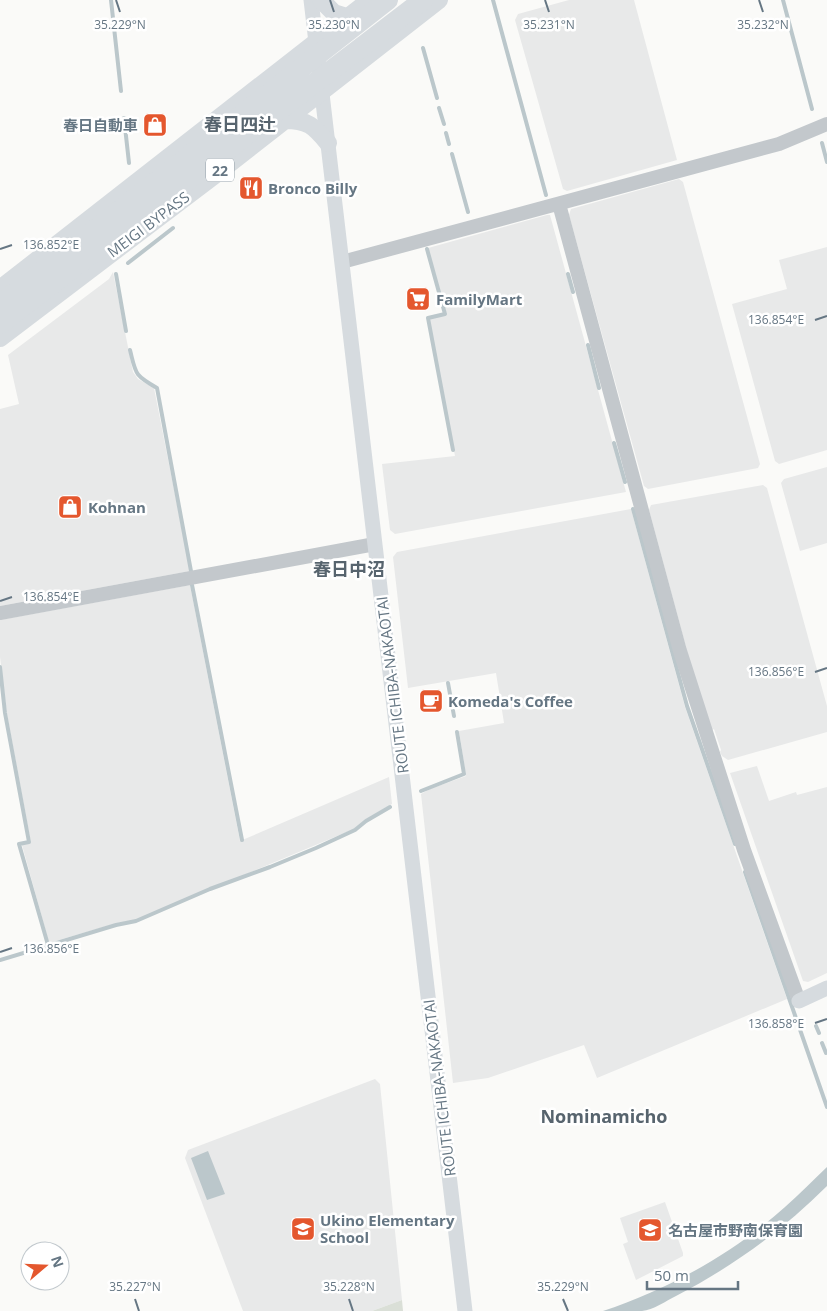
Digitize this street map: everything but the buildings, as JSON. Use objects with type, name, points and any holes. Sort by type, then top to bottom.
[{"type":"highway","points":[[321,0],[334,13],[348,17]]},
{"type":"highway","points":[[0,289],[316,40],[370,0]]},
{"type":"highway","points":[[0,304],[388,0]]},
{"type":"highway","points":[[0,324],[423,0]]},
{"type":"highway","name":"MEIGI BYPASS","points":[[0,338],[439,0]]},
{"type":"highway","points":[[285,120],[298,120],[313,126],[328,143]]},
{"type":"main road","name":"ROUTE ICHIBA-NAKAOTAI","points":[[311,0],[465,1311]]},
{"type":"main road","points":[[799,1001],[827,988]]},
{"type":"street","points":[[342,262],[779,144],[827,124]]},
{"type":"street","points":[[559,204],[680,652],[744,850],[799,1001]]},
{"type":"street","points":[[0,613],[375,544]]},
{"type":"shaded area","points":[[569,0],[634,0],[677,160],[567,191],[563,189],[515,20],[518,14]]},
{"type":"shaded area","points":[[679,179],[683,182],[760,464],[758,468],[648,489],[644,486],[569,215],[571,209]]},
{"type":"shaded area","points":[[550,215],[626,492],[395,534],[390,530],[382,464],[455,456],[429,319],[447,315],[428,248]]},
{"type":"shaded area","points":[[827,247],[827,450],[779,464],[775,461],[732,304],[787,289],[779,260]]},
{"type":"shaded area","points":[[113,272],[133,372],[138,379],[154,388],[190,571],[0,606],[0,409],[19,404],[8,355],[109,279]]},
{"type":"shaded area","points":[[827,467],[827,543],[800,551],[781,483],[784,479]]},
{"type":"shaded area","points":[[763,485],[767,488],[827,706],[827,732],[728,760],[722,756],[714,729],[710,731],[704,714],[649,510],[651,505]]},
{"type":"shaded area","points":[[631,509],[685,707],[787,999],[597,1078],[584,1045],[488,1078],[453,1083],[421,794],[466,776],[459,731],[504,723],[496,673],[408,688],[393,557],[397,552]]},
{"type":"shaded area","points":[[190,585],[240,841],[389,777],[392,804],[366,819],[354,829],[136,920],[117,923],[49,943],[22,845],[31,843],[7,714],[0,657],[0,620]]},
{"type":"shaded area","points":[[757,766],[769,801],[796,792],[797,795],[827,787],[827,973],[808,982],[803,981],[730,773]]},
{"type":"shaded area","name":"Ukino Elementary School","points":[[375,1079],[380,1084],[402,1300],[372,1311],[243,1311],[185,1158],[188,1150]]},
{"type":"shaded area","points":[[208,1151],[225,1194],[207,1200],[191,1158]]},
{"type":"shaded area","points":[[827,1167],[827,1186],[774,1233],[717,1273],[651,1309],[642,1311],[603,1311],[676,1281],[744,1240],[791,1202]]},
{"type":"shaded area","name":"名古屋市野南保育園","points":[[665,1202],[683,1256],[636,1280],[623,1244],[628,1242],[620,1218]]},
{"type":"shaded area","points":[[402,1300],[403,1311],[372,1311]]},
{"type":"waterway","points":[[111,0],[121,91]]},
{"type":"waterway","points":[[493,0],[546,195]]},
{"type":"waterway","points":[[783,0],[812,109]]},
{"type":"waterway","points":[[423,48],[437,98]]},
{"type":"waterway","points":[[439,108],[444,124]]},
{"type":"waterway","points":[[124,118],[129,163]]},
{"type":"waterway","points":[[446,133],[449,144]]},
{"type":"waterway","points":[[822,143],[827,162]]},
{"type":"waterway","points":[[452,154],[468,212]]},
{"type":"waterway","points":[[128,263],[173,228]]},
{"type":"waterway","points":[[427,249],[445,314],[428,318],[453,450]]},
{"type":"waterway","points":[[116,274],[126,331]]},
{"type":"waterway","points":[[568,274],[573,292]]},
{"type":"waterway","points":[[588,345],[599,388]]},
{"type":"waterway","points":[[130,350],[137,373],[157,388],[191,571]]},
{"type":"waterway","points":[[614,443],[625,482]]},
{"type":"waterway","points":[[633,509],[687,706],[735,844]]},
{"type":"waterway","points":[[192,585],[242,840]]},
{"type":"waterway","points":[[0,667],[5,713],[29,842],[19,844],[48,945]]},
{"type":"waterway","points":[[448,683],[454,716]]},
{"type":"waterway","points":[[421,791],[464,774],[457,732]]},
{"type":"waterway","points":[[0,960],[116,925],[136,921],[210,889],[316,848],[355,830],[390,807]]},
{"type":"waterway","points":[[745,872],[827,1107]]},
{"type":"waterway","points":[[816,1026],[819,1033]]},
{"type":"waterway","points":[[822,1043],[826,1053]]},
{"type":"place","name":"春日自動車","points":[[155,125]]},
{"type":"place","name":"Bronco Billy","points":[[251,188]]},
{"type":"place","name":"FamilyMart","points":[[418,299]]},
{"type":"place","name":"Kohnan","points":[[70,507]]},
{"type":"place","name":"Komeda's Coffee","points":[[431,701]]},
{"type":"place","name":"Ukino Elementary School","points":[[303,1229]]},
{"type":"place","name":"名古屋市野南保育園","points":[[650,1230]]},
{"type":"district","name":"春日四辻","points":[[240,124]]},
{"type":"district","name":"春日中沼","points":[[349,569]]},
{"type":"district","name":"Nominamicho","points":[[604,1116]]}]
